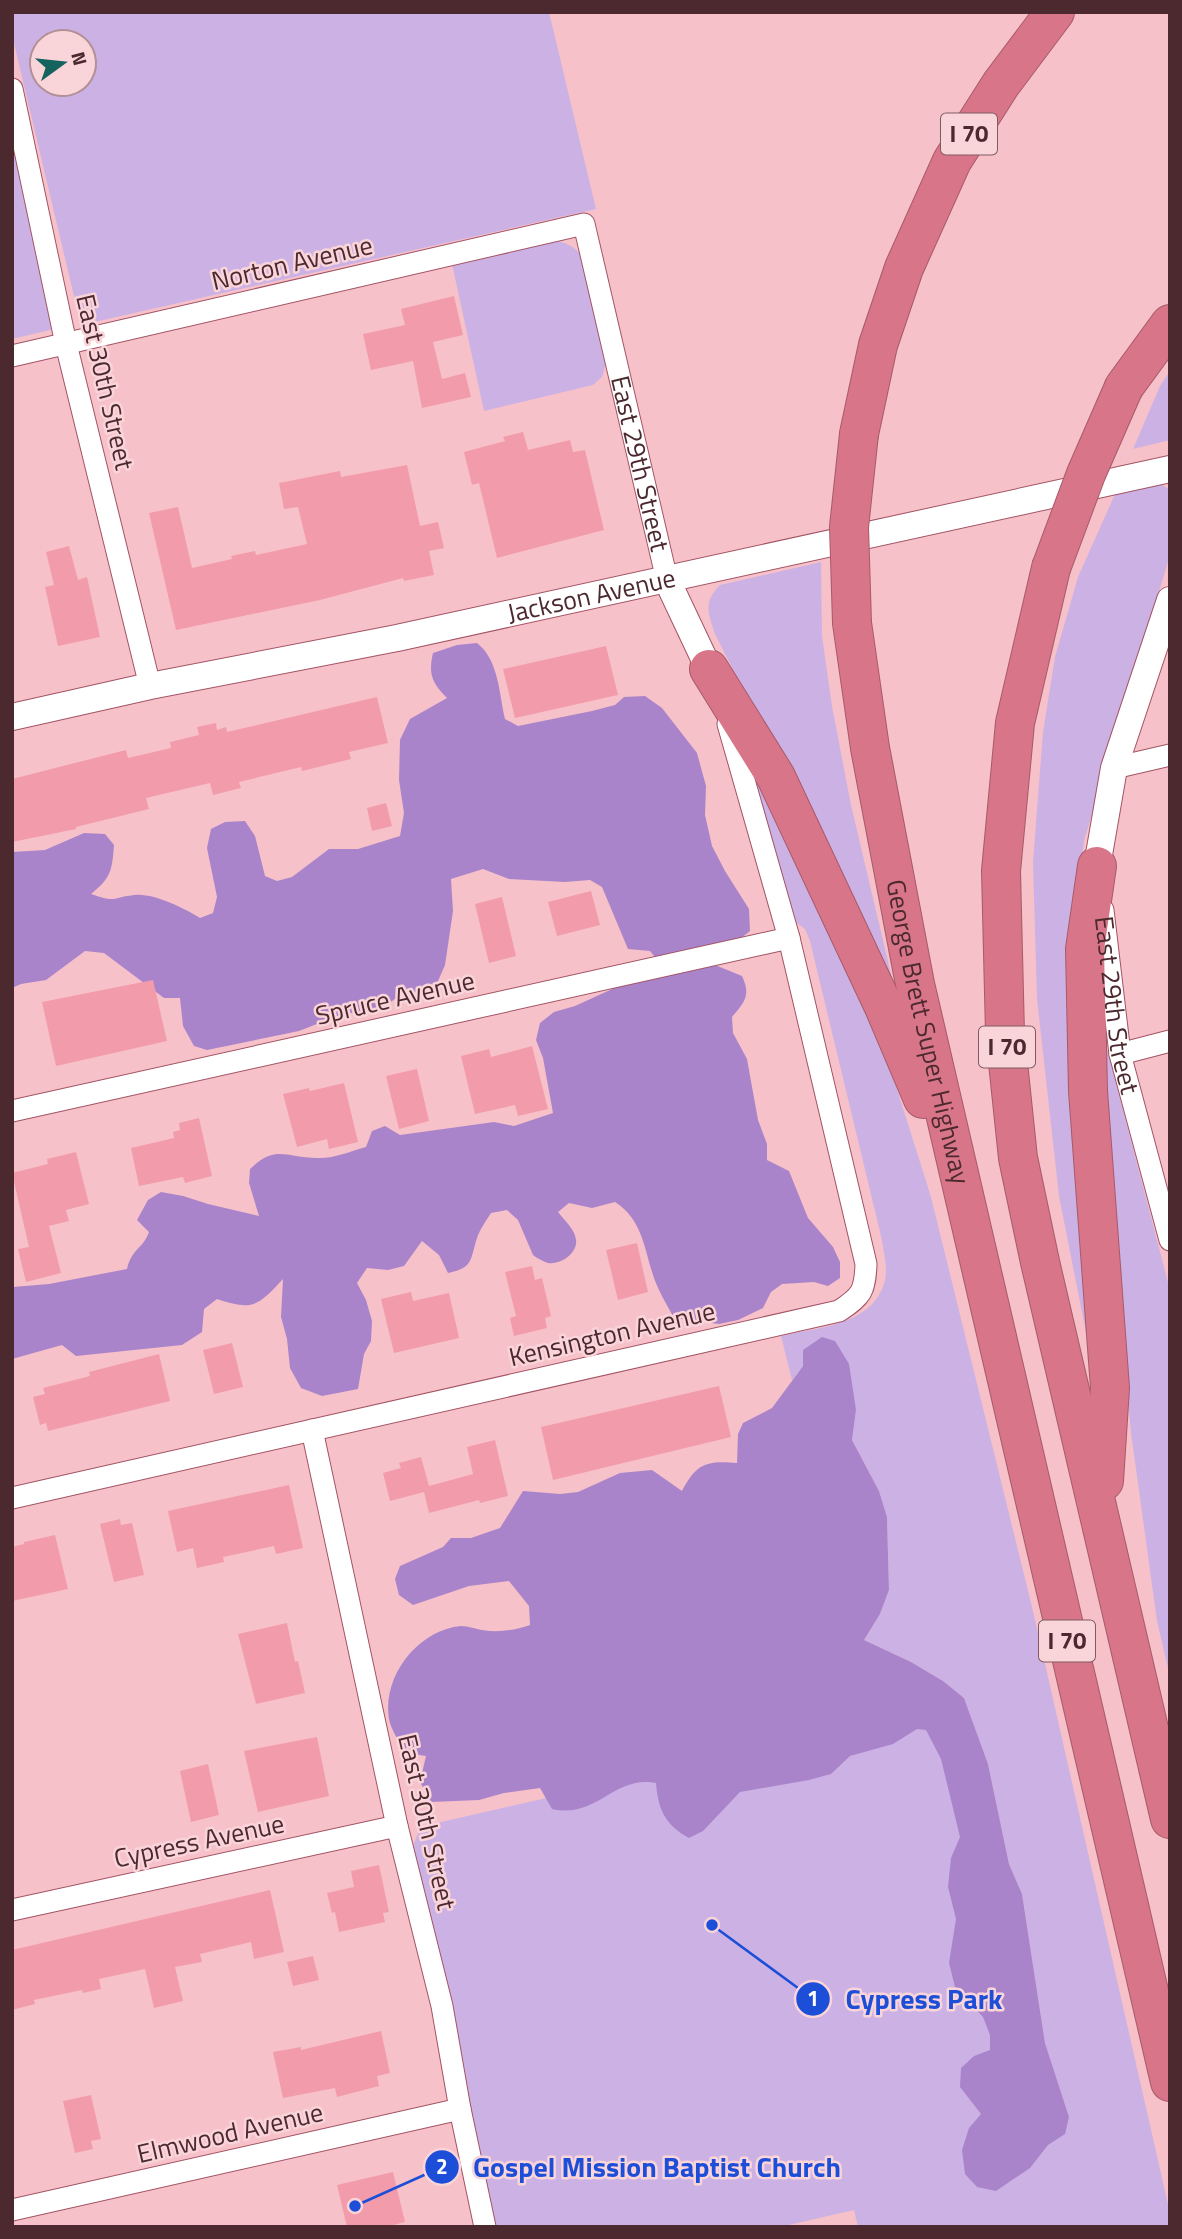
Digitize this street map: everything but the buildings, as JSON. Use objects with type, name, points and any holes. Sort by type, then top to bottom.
[{"type":"highway","name":"George Brett Super Highway","points":[[1055,12],[1001,84],[952,161],[904,268],[878,345],[859,434],[849,527],[852,623],[870,748],[915,984],[1170,2082]]},
{"type":"highway","name":"I 70","points":[[1170,324],[1124,387],[1086,474],[1051,568],[1016,723],[1001,871],[1005,1034],[1018,1158],[1170,1819]]},
{"type":"highway","points":[[709,669],[776,777],[884,1007],[965,1200]]},
{"type":"highway","points":[[1097,866],[1085,949],[1088,1091],[1110,1388],[1101,1521]]},
{"type":"street","name":"East 30th Street","points":[[12,89],[66,344],[150,686]]},
{"type":"street","name":"Norton Avenue","points":[[12,356],[584,223]]},
{"type":"street","name":"East 29th Street","points":[[584,223],[667,580],[709,669],[734,743],[789,938]]},
{"type":"street","name":"Jackson Avenue","points":[[12,717],[150,686],[397,638],[1170,469]]},
{"type":"street","name":"East 29th Street","points":[[1170,600],[1114,768],[1097,866],[1120,1054],[1170,1240]]},
{"type":"street","points":[[1114,768],[1170,755]]},
{"type":"street","name":"Spruce Avenue","points":[[12,1111],[789,938]]},
{"type":"street","name":"Kensington Avenue","points":[[12,1498],[839,1311],[857,1299],[865,1285],[866,1264],[789,938]]},
{"type":"street","points":[[1120,1054],[1170,1041]]},
{"type":"street","name":"East 30th Street","points":[[312,1430],[397,1826],[442,2006],[485,2227]]},
{"type":"street","name":"Cypress Avenue","points":[[12,1909],[397,1826]]},
{"type":"street","name":"Elmwood Avenue","points":[[12,2210],[460,2109]]},
{"type":"shaded area","points":[[12,12],[549,12],[596,209],[90,323],[78,313],[12,35]]},
{"type":"shaded area","points":[[12,136],[56,324],[50,330],[12,339]]},
{"type":"shaded area","points":[[557,241],[578,251],[590,276],[606,363],[602,377],[593,385],[484,411],[452,264]]},
{"type":"shaded area","points":[[1170,371],[1170,440],[1133,449],[1160,386]]},
{"type":"shaded area","points":[[1161,484],[1170,490],[1170,555],[1084,841],[1071,945],[1094,1373],[1059,1196],[1037,999],[1033,862],[1043,732],[1055,657],[1078,577],[1115,494]]},
{"type":"shaded area","points":[[821,562],[822,636],[832,706],[851,805],[907,1042],[843,889],[715,634],[709,614],[709,602],[720,585]]},
{"type":"shaded area","points":[[477,643],[494,668],[505,719],[518,726],[615,705],[624,697],[645,696],[662,708],[697,753],[706,786],[705,815],[712,846],[749,909],[750,931],[710,963],[742,976],[745,983],[743,1002],[732,1017],[733,1033],[747,1059],[758,1120],[767,1144],[767,1160],[789,1171],[808,1218],[833,1247],[840,1262],[840,1278],[828,1286],[814,1282],[782,1284],[771,1292],[763,1308],[738,1320],[719,1324],[674,1318],[656,1283],[645,1246],[632,1217],[615,1202],[592,1208],[569,1203],[558,1212],[574,1232],[576,1245],[568,1257],[558,1262],[548,1263],[533,1255],[518,1220],[507,1210],[491,1213],[478,1235],[470,1262],[456,1271],[448,1273],[439,1255],[422,1241],[404,1266],[388,1270],[367,1268],[357,1283],[366,1300],[372,1321],[371,1341],[364,1354],[358,1389],[322,1396],[301,1388],[290,1368],[281,1317],[283,1279],[254,1304],[239,1305],[217,1299],[204,1309],[202,1332],[182,1345],[76,1356],[62,1345],[12,1359],[12,1278],[13,1287],[49,1284],[127,1269],[149,1232],[137,1220],[148,1200],[161,1192],[259,1216],[249,1183],[250,1169],[267,1157],[282,1154],[323,1158],[342,1154],[366,1147],[372,1131],[385,1126],[400,1135],[494,1122],[514,1126],[553,1113],[543,1058],[536,1040],[540,1023],[554,1012],[575,1006],[621,985],[668,973],[650,951],[628,949],[602,887],[590,880],[565,882],[509,879],[483,869],[451,879],[453,911],[445,965],[438,981],[422,992],[401,994],[377,1013],[345,1013],[299,1031],[207,1050],[194,1046],[183,1026],[180,998],[164,998],[104,953],[85,951],[46,980],[12,988],[12,852],[45,850],[84,833],[105,834],[114,845],[111,868],[107,878],[91,894],[110,899],[134,895],[149,896],[200,918],[213,913],[217,897],[207,848],[211,829],[225,822],[245,821],[255,836],[265,876],[277,881],[292,877],[329,849],[358,849],[400,836],[404,813],[399,780],[400,740],[410,719],[447,698],[432,678],[433,653],[457,645]]},
{"type":"shaded area","points":[[745,750],[886,1054],[931,1197],[1033,1611],[1170,2213],[1170,2227],[858,2227],[854,2210],[780,2227],[493,2227],[415,1862],[414,1843],[420,1829],[761,1749],[930,1676],[1048,2145],[1069,2117],[1045,2043],[1022,1894],[1009,1864],[988,1764],[964,1698],[943,1681],[911,1662],[864,1640],[880,1614],[889,1590],[887,1517],[879,1491],[852,1440],[856,1410],[803,1366],[792,1380],[781,1336],[844,1322],[858,1315],[879,1295],[885,1280],[886,1264],[810,941],[805,929],[794,921]]},
{"type":"shaded area","points":[[1104,1037],[1170,1290],[1170,1677],[1157,1621],[1131,1433],[1104,1128]]},
{"type":"shaded area","points":[[822,1337],[835,1341],[849,1364],[856,1410],[852,1440],[879,1491],[887,1517],[889,1590],[880,1614],[864,1640],[911,1662],[943,1681],[964,1698],[988,1764],[1009,1864],[1022,1894],[1045,2043],[1069,2117],[1065,2134],[1048,2145],[1030,2168],[996,2191],[977,2187],[965,2174],[962,2150],[969,2128],[981,2114],[960,2087],[961,2068],[974,2056],[990,2050],[990,2035],[983,2017],[955,1987],[949,1963],[956,1919],[948,1887],[951,1858],[960,1837],[941,1759],[926,1730],[917,1729],[893,1744],[850,1756],[831,1774],[740,1792],[703,1831],[689,1838],[674,1828],[664,1815],[656,1783],[628,1785],[582,1808],[568,1810],[552,1809],[540,1788],[479,1800],[431,1802],[420,1782],[426,1756],[406,1753],[389,1719],[388,1703],[397,1672],[417,1646],[431,1636],[445,1629],[461,1626],[495,1631],[530,1625],[529,1606],[509,1581],[469,1586],[413,1605],[399,1595],[395,1579],[400,1566],[443,1547],[451,1538],[471,1538],[500,1528],[523,1491],[560,1494],[578,1492],[620,1473],[652,1470],[682,1491],[697,1469],[710,1463],[737,1463],[738,1434],[743,1423],[772,1408],[803,1366],[803,1350]]},
{"type":"place","name":"Cypress Park","points":[[712,1925]]},
{"type":"place","name":"Gospel Mission Baptist Church","points":[[355,2206]]}]
